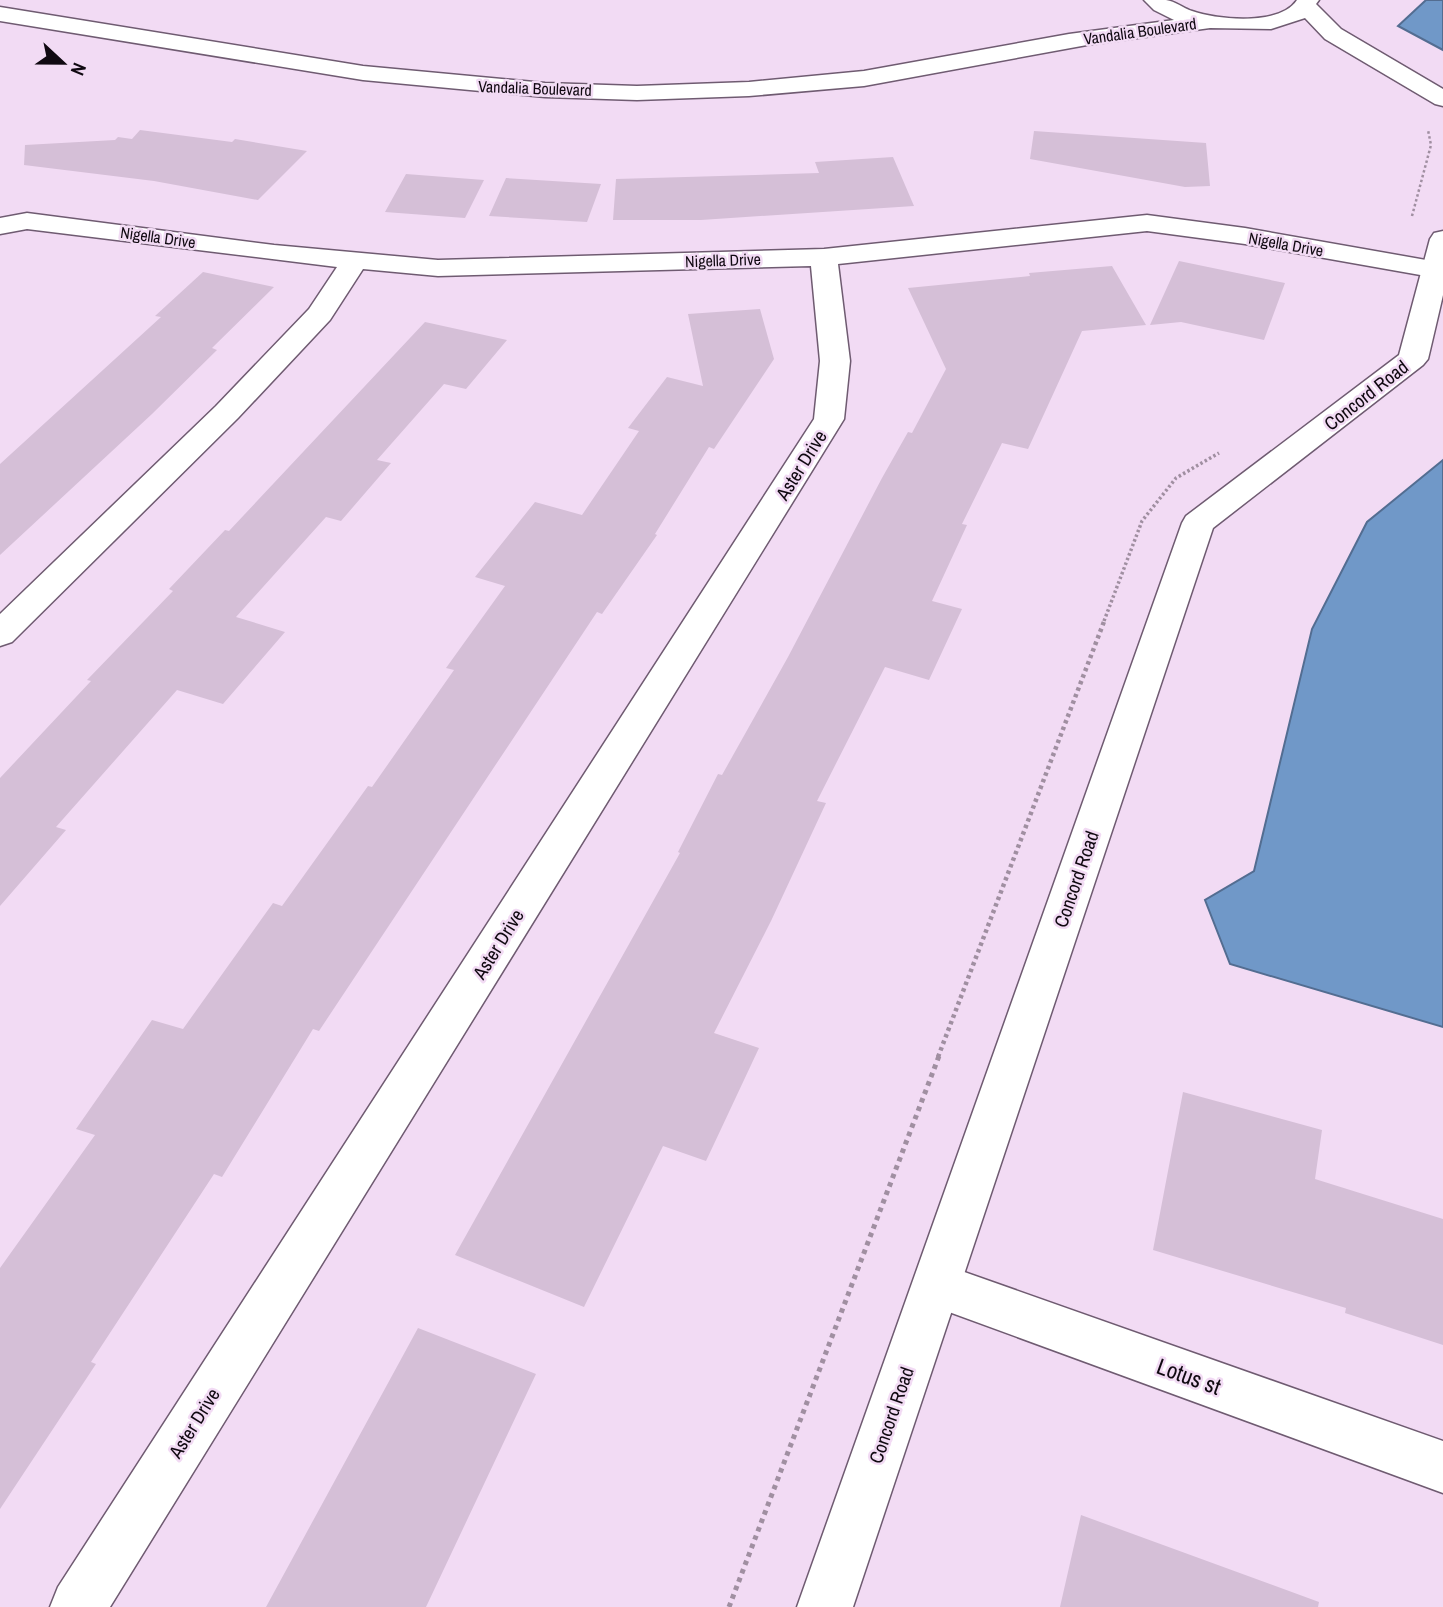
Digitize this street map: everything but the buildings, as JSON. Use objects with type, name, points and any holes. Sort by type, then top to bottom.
[{"type":"street","points":[[1141,4],[1209,22],[1264,24],[1298,14],[1307,3],[1333,34],[1443,99]]},
{"type":"street","name":"Vandalia Boulevard","points":[[1071,41],[1141,4]]},
{"type":"street","name":"Vandalia Boulevard","points":[[0,14],[253,59],[375,77],[483,87],[609,91],[729,90],[881,76],[1071,41],[1209,22]]},
{"type":"street","points":[[1264,24],[1376,58]]},
{"type":"street","name":"Nigella Drive","points":[[0,226],[27,221],[40,222],[274,253],[438,268],[824,257],[1147,223],[1441,260]]},
{"type":"street","name":"Aster Drive","points":[[78,1607],[830,419],[835,362],[824,257]]},
{"type":"street","points":[[0,634],[227,412],[320,314],[355,260]]},
{"type":"street","name":"Concord Road","points":[[825,1607],[1198,523],[1413,359],[1441,260]]},
{"type":"street","name":"Lotus st","points":[[936,1285],[1443,1467]]},
{"type":"water","points":[[1426,0],[1443,0],[1443,50],[1398,26]]},
{"type":"water","points":[[1443,460],[1443,1027],[1230,964],[1205,900],[1254,871],[1312,629],[1367,522]]}]
